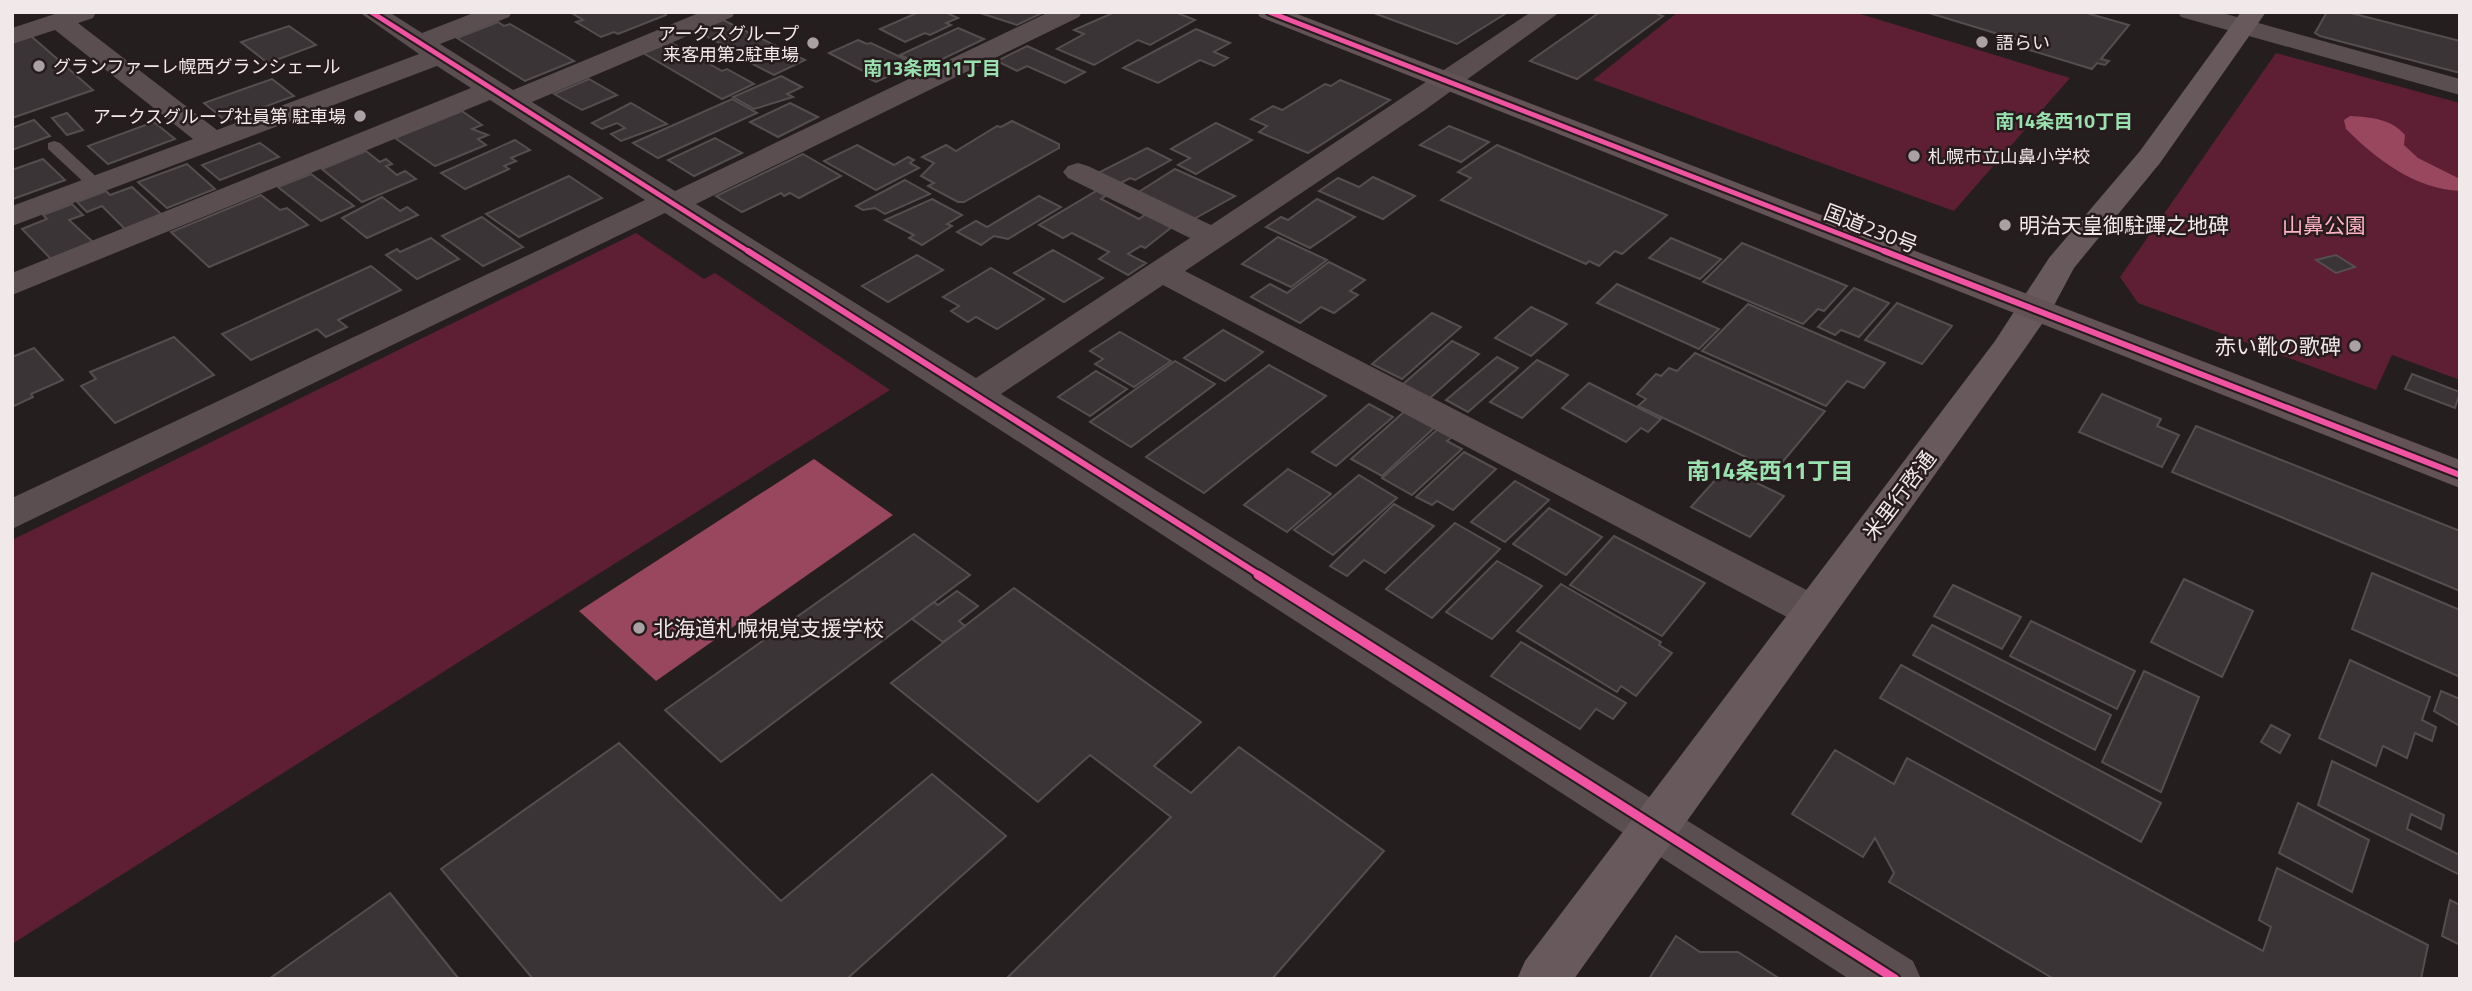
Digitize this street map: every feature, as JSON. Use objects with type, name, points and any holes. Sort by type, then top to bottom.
[{"type":"highway","name":"国道230号","points":[[1269,12],[2460,475]]},
{"type":"street","points":[[12,36],[86,12]]},
{"type":"street","points":[[371,12],[1895,979]]},
{"type":"street","points":[[12,217],[214,141],[429,49],[500,12]]},
{"type":"street","points":[[12,285],[723,12]]},
{"type":"street","points":[[12,515],[1070,12]]},
{"type":"street","points":[[973,396],[1548,12]]},
{"type":"street","points":[[2190,12],[2249,20],[2460,87]]},
{"type":"street","name":"米里行啓通","points":[[1544,979],[2034,311],[2060,265],[2150,157],[2249,20]]},
{"type":"street","points":[[60,21],[214,141]]},
{"type":"street","points":[[1077,172],[1212,237]]},
{"type":"street","points":[[1161,271],[1813,612]]},
{"type":"lane","points":[[54,146],[96,186]]},
{"type":"green space","points":[[1678,12],[1854,12],[2070,78],[1954,211],[1593,80]]},
{"type":"green space","name":"山鼻公園","points":[[2276,53],[2460,103],[2460,380],[2392,355],[2376,390],[2138,303],[2120,277]]},
{"type":"green space","points":[[636,233],[704,279],[715,273],[890,390],[12,944],[12,540]]},
{"type":"shaded area","points":[[2350,116],[2373,118],[2394,125],[2405,135],[2404,145],[2418,158],[2460,179],[2460,191],[2427,185],[2383,161],[2346,129],[2344,120]]},
{"type":"shaded area","points":[[814,459],[893,515],[656,681],[579,611]]},
{"type":"building","points":[[570,12],[664,12],[666,15],[618,34],[614,32],[601,37],[576,22],[583,20]]},
{"type":"building","points":[[919,12],[945,12],[958,18],[946,23],[951,25],[930,35],[925,33],[905,42],[880,29]]},
{"type":"building","points":[[977,12],[1044,12],[1017,25]]},
{"type":"building","points":[[1115,12],[1175,12],[1195,20],[1150,45],[1138,40],[1094,65],[1057,49],[1084,34],[1074,30]]},
{"type":"building","points":[[1371,12],[1508,12],[1457,44]]},
{"type":"building","points":[[1600,12],[1653,12],[1663,16],[1577,79],[1530,61]]},
{"type":"building","points":[[1926,12],[2083,12],[2129,25],[2101,59],[2109,61],[2105,65],[2097,63],[2092,69],[2026,49],[2031,44]]},
{"type":"building","points":[[2327,12],[2347,12],[2460,41],[2460,73],[2320,36],[2315,33]]},
{"type":"building","points":[[723,20],[805,60],[774,75],[745,60],[749,58],[696,31]]},
{"type":"building","points":[[498,22],[504,26],[510,24],[574,61],[525,81],[457,38]]},
{"type":"building","points":[[289,26],[316,45],[268,63],[241,42]]},
{"type":"building","points":[[958,28],[984,39],[926,67],[900,55]]},
{"type":"building","points":[[1196,29],[1230,43],[1214,52],[1228,58],[1214,66],[1200,60],[1158,83],[1123,68]]},
{"type":"building","name":"グランファーレ幌西グランシェール","points":[[31,36],[93,90],[12,118],[12,42]]},
{"type":"building","points":[[858,40],[871,43],[915,64],[876,82],[864,76],[869,74],[829,53]]},
{"type":"building","points":[[670,42],[722,71],[727,69],[754,84],[722,99],[643,53]]},
{"type":"building","points":[[1027,46],[1085,72],[1065,83],[1027,66],[1017,71],[997,61]]},
{"type":"building","points":[[781,76],[802,87],[787,94],[793,97],[754,109],[733,97]]},
{"type":"building","points":[[272,79],[294,96],[226,121],[204,103]]},
{"type":"building","points":[[589,79],[617,95],[582,110],[554,94]]},
{"type":"building","points":[[1340,80],[1390,100],[1308,153],[1259,132],[1267,126],[1251,119],[1273,106],[1282,110],[1325,84],[1331,86]]},
{"type":"building","points":[[732,99],[757,113],[658,158],[633,143]]},
{"type":"building","points":[[631,103],[667,124],[621,141],[611,134],[625,128],[617,123],[602,129],[592,123]]},
{"type":"building","points":[[790,103],[818,117],[778,137],[750,122]]},
{"type":"building","points":[[462,111],[482,125],[472,129],[488,135],[478,139],[486,145],[435,166],[395,138]]},
{"type":"building","points":[[67,113],[83,130],[67,135],[52,118]]},
{"type":"building","points":[[34,120],[50,136],[12,150],[12,128]]},
{"type":"building","points":[[1012,121],[1059,144],[1059,148],[964,202],[958,202],[928,186],[934,183],[921,176],[934,163],[922,157],[946,145],[956,151],[997,126],[1001,127]]},
{"type":"building","points":[[154,122],[175,139],[108,164],[88,146]]},
{"type":"building","points":[[1216,123],[1252,140],[1196,174],[1178,165],[1190,158],[1171,149]]},
{"type":"building","points":[[1449,126],[1489,142],[1461,162],[1420,145]]},
{"type":"building","points":[[715,138],[742,153],[694,176],[668,160]]},
{"type":"building","points":[[515,140],[530,150],[511,158],[516,161],[504,166],[509,169],[465,189],[441,173]]},
{"type":"building","points":[[260,143],[279,157],[220,180],[202,165]]},
{"type":"building","points":[[857,145],[894,165],[908,157],[914,160],[910,163],[919,168],[876,190],[824,161]]},
{"type":"building","points":[[1497,145],[1667,215],[1622,254],[1615,251],[1599,266],[1589,261],[1586,264],[1441,200],[1471,178],[1458,172]]},
{"type":"building","points":[[1147,148],[1171,160],[1135,180],[1130,178],[1119,184],[1098,173]]},
{"type":"building","points":[[366,151],[380,162],[386,159],[392,164],[386,166],[397,175],[405,171],[416,179],[362,202],[322,169]]},
{"type":"building","points":[[803,154],[841,176],[799,198],[790,193],[784,196],[781,193],[742,212],[716,196]]},
{"type":"building","points":[[43,159],[65,180],[13,199],[12,170]]},
{"type":"building","points":[[187,164],[215,189],[167,208],[138,182]]},
{"type":"building","points":[[1175,169],[1235,196],[1194,219],[1137,193]]},
{"type":"building","points":[[311,174],[354,206],[321,221],[278,187]]},
{"type":"building","points":[[569,176],[602,198],[519,237],[486,214]]},
{"type":"building","points":[[1373,177],[1415,196],[1383,219],[1319,191],[1338,178],[1359,187]]},
{"type":"building","points":[[905,180],[930,194],[885,214],[875,208],[863,210],[856,206]]},
{"type":"building","points":[[132,187],[163,216],[126,230],[102,206],[87,212],[77,202],[106,191],[110,195]]},
{"type":"building","points":[[1098,190],[1107,195],[1101,199],[1139,219],[1146,214],[1172,227],[1145,248],[1141,246],[1128,254],[1146,263],[1128,275],[1099,259],[1109,252],[1072,233],[1063,238],[1039,225]]},
{"type":"building","points":[[261,195],[280,210],[287,208],[308,225],[209,267],[171,232]]},
{"type":"building","points":[[1039,196],[1061,207],[1008,239],[994,236],[981,245],[957,232],[976,221],[987,227]]},
{"type":"building","points":[[382,197],[400,211],[407,207],[418,215],[367,238],[342,218]]},
{"type":"building","points":[[932,199],[962,215],[947,224],[952,226],[922,245],[909,238],[914,235],[885,220]]},
{"type":"building","points":[[1317,199],[1355,217],[1310,248],[1266,227],[1281,217],[1288,220]]},
{"type":"building","points":[[72,204],[83,215],[69,220],[94,243],[52,260],[22,229],[47,219],[43,215]]},
{"type":"building","points":[[482,217],[523,247],[483,266],[442,236]]},
{"type":"building","points":[[1278,237],[1327,260],[1291,287],[1242,264]]},
{"type":"building","points":[[431,238],[459,259],[417,279],[386,255],[397,249],[400,252]]},
{"type":"building","points":[[1671,238],[1721,259],[1700,279],[1649,258]]},
{"type":"building","points":[[1742,243],[1847,286],[1824,311],[1818,309],[1803,324],[1703,282]]},
{"type":"building","points":[[1053,250],[1103,278],[1064,302],[1014,273]]},
{"type":"building","points":[[917,255],[943,270],[888,302],[862,286]]},
{"type":"building","points":[[2336,255],[2355,267],[2336,273],[2316,260]]},
{"type":"building","points":[[1329,262],[1365,280],[1350,291],[1358,295],[1334,313],[1321,307],[1300,323],[1251,297],[1270,284],[1287,293]]},
{"type":"building","points":[[371,266],[401,290],[338,320],[347,327],[326,337],[317,329],[251,360],[222,334]]},
{"type":"building","points":[[991,268],[1044,299],[997,329],[976,317],[968,322],[951,311],[959,306],[943,297]]},
{"type":"building","points":[[1617,284],[1719,329],[1699,349],[1597,303]]},
{"type":"building","points":[[1854,288],[1889,303],[1859,337],[1841,330],[1835,335],[1818,327]]},
{"type":"building","points":[[1897,303],[1952,326],[1922,364],[1865,340]]},
{"type":"building","points":[[1748,304],[1885,363],[1864,388],[1847,381],[1826,406],[1702,351]]},
{"type":"building","points":[[1531,307],[1567,324],[1531,356],[1495,338]]},
{"type":"building","points":[[1432,313],[1461,327],[1402,379],[1372,364]]},
{"type":"building","points":[[1223,330],[1263,352],[1225,381],[1184,358]]},
{"type":"building","points":[[1120,332],[1171,361],[1134,387],[1095,364],[1103,359],[1090,351]]},
{"type":"building","points":[[174,337],[214,375],[115,423],[81,386],[96,379],[90,372]]},
{"type":"building","points":[[1452,341],[1479,354],[1429,399],[1402,385]]},
{"type":"building","points":[[34,348],[63,380],[31,394],[33,397],[12,407],[12,357]]},
{"type":"building","points":[[1695,353],[1825,411],[1775,471],[1638,406],[1646,399],[1637,394],[1656,374],[1661,376],[1669,368],[1677,371]]},
{"type":"building","points":[[1497,357],[1518,368],[1468,412],[1446,400]]},
{"type":"building","points":[[1537,360],[1568,375],[1522,418],[1490,402]]},
{"type":"building","points":[[1175,361],[1215,384],[1131,447],[1090,422]]},
{"type":"building","points":[[1269,365],[1326,396],[1204,493],[1146,457]]},
{"type":"building","points":[[1096,371],[1127,389],[1090,416],[1058,397]]},
{"type":"building","points":[[2412,374],[2460,392],[2455,408],[2405,389]]},
{"type":"building","points":[[1589,383],[1661,419],[1648,432],[1641,428],[1626,442],[1562,408]]},
{"type":"building","points":[[2102,394],[2161,419],[2157,426],[2179,435],[2162,467],[2079,432]]},
{"type":"building","points":[[1369,404],[1393,417],[1336,466],[1312,452]]},
{"type":"building","points":[[1405,411],[1436,426],[1382,476],[1351,459]]},
{"type":"building","points":[[2196,426],[2460,531],[2460,591],[2172,472]]},
{"type":"building","points":[[1438,429],[1452,437],[1447,441],[1462,449],[1412,495],[1382,478]]},
{"type":"building","points":[[1464,452],[1496,469],[1453,510],[1437,501],[1432,505],[1416,497]]},
{"type":"building","points":[[1726,468],[1784,496],[1750,537],[1691,507]]},
{"type":"building","points":[[1288,469],[1331,494],[1287,532],[1244,505]]},
{"type":"building","points":[[1359,475],[1397,498],[1333,555],[1294,530]]},
{"type":"building","points":[[1515,481],[1549,500],[1505,542],[1471,522]]},
{"type":"building","points":[[1394,504],[1434,526],[1385,573],[1364,560],[1347,576],[1330,566]]},
{"type":"building","points":[[1549,508],[1602,537],[1566,575],[1513,544]]},
{"type":"building","points":[[1455,523],[1500,549],[1432,618],[1386,589]]},
{"type":"building","points":[[914,534],[970,575],[721,762],[665,710]]},
{"type":"building","points":[[1614,536],[1705,583],[1662,636],[1570,585]]},
{"type":"building","points":[[1497,561],[1542,586],[1492,639],[1446,612]]},
{"type":"building","points":[[2372,573],[2460,610],[2460,677],[2352,629]]},
{"type":"building","points":[[2184,579],[2253,611],[2222,677],[2151,642]]},
{"type":"building","points":[[1561,584],[1661,642],[1659,645],[1672,653],[1636,696],[1621,686],[1617,692],[1517,631]]},
{"type":"building","points":[[1953,585],[2021,617],[2002,649],[1934,616]]},
{"type":"building","points":[[1014,588],[1201,722],[1154,766],[1191,793],[1239,747],[1384,851],[1272,979],[1006,979],[1171,817],[1090,755],[1038,802],[891,683]]},
{"type":"building","points":[[957,591],[978,606],[959,621],[965,626],[943,642],[912,619],[934,602],[938,605]]},
{"type":"building","points":[[2031,621],[2135,671],[2117,709],[2010,656]]},
{"type":"building","points":[[1932,625],[2111,715],[2095,750],[1913,655]]},
{"type":"building","points":[[1521,642],[1626,703],[1613,719],[1596,709],[1580,729],[1491,676]]},
{"type":"building","points":[[2350,660],[2430,697],[2422,720],[2436,727],[2432,741],[2415,733],[2407,758],[2383,746],[2376,766],[2319,738]]},
{"type":"building","points":[[1901,665],[2161,803],[2141,842],[1880,698]]},
{"type":"building","points":[[2144,671],[2199,697],[2161,792],[2102,762]]},
{"type":"building","points":[[2441,691],[2460,699],[2460,726],[2434,711]]},
{"type":"building","points":[[2271,725],[2290,735],[2280,753],[2261,742]]},
{"type":"building","points":[[619,743],[781,901],[932,774],[1006,836],[849,977],[851,979],[533,979],[441,869]]},
{"type":"building","points":[[1835,750],[1894,784],[1907,758],[2263,951],[2271,927],[2259,920],[2277,868],[2428,945],[2421,979],[2054,979],[1889,882],[1894,873],[1875,838],[1863,857],[1792,814]]},
{"type":"building","points":[[2332,761],[2444,815],[2441,829],[2411,814],[2407,829],[2460,855],[2460,875],[2318,805]]},
{"type":"building","points":[[2298,803],[2369,840],[2352,892],[2279,853]]},
{"type":"building","points":[[390,893],[459,979],[269,979]]},
{"type":"building","points":[[2450,900],[2460,905],[2460,945],[2442,936]]},
{"type":"building","points":[[1676,936],[1700,952],[1738,952],[1780,979],[1649,979]]},
{"type":"cycle path","points":[[371,12],[1895,979]]},
{"type":"cycle path","points":[[1269,12],[2460,475]]},
{"type":"place","name":"語らい","points":[[1982,42]]},
{"type":"place","name":"アークスグループ 来客用第2駐車場","points":[[813,43]]},
{"type":"place","name":"グランファーレ幌西グランシェール","points":[[39,66]]},
{"type":"place","name":"アークスグループ社員第 駐車場","points":[[360,116]]},
{"type":"place","name":"札幌市立山鼻小学校","points":[[1914,156]]},
{"type":"place","name":"明治天皇御駐蹕之地碑","points":[[2005,225]]},
{"type":"place","name":"赤い靴の歌碑","points":[[2355,346]]},
{"type":"place","name":"北海道札幌視覚支援学校","points":[[639,628]]},
{"type":"district","name":"南13条西11丁目","points":[[932,67]]},
{"type":"district","name":"南14条西10丁目","points":[[2064,120]]},
{"type":"district","name":"南14条西11丁目","points":[[1770,470]]}]
